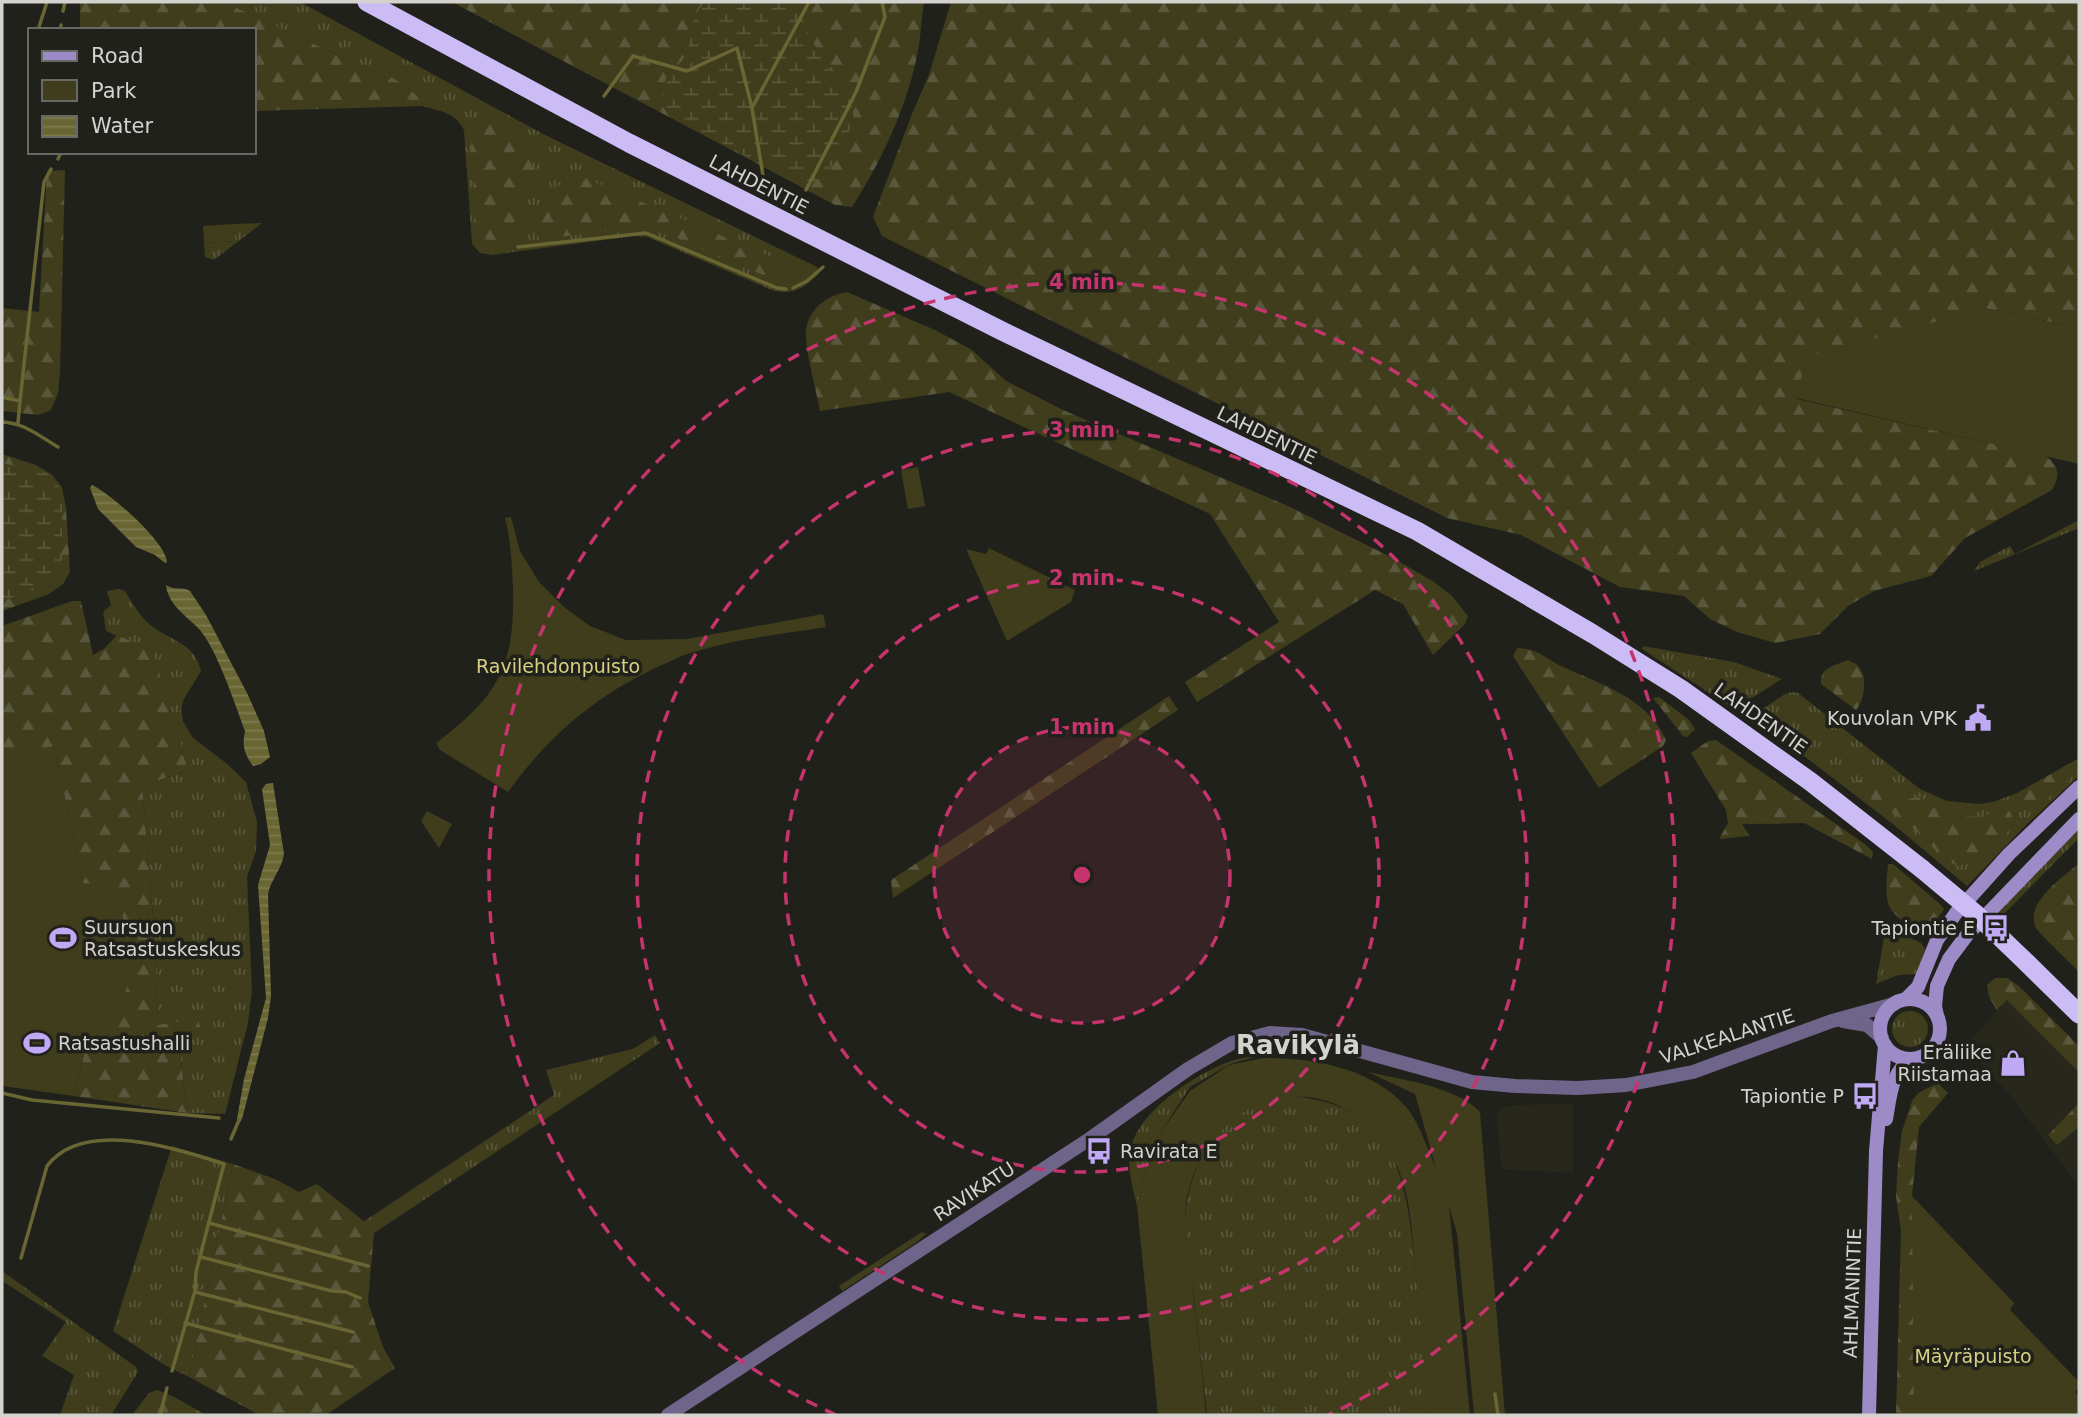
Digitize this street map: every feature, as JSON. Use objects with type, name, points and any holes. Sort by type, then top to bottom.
[{"type":"highway","name":"LAHDENTIE","points":[[367,2],[629,144],[1002,331],[1417,531],[1593,634],[1681,689],[1800,774],[1922,869],[1977,915],[2079,1014]]},
{"type":"main road","points":[[2079,787],[2009,855],[1956,913],[1937,940],[1918,987],[1882,1017],[1880,1026],[1883,1042],[1895,1054],[1912,1059],[1923,1056],[1935,1045],[1940,1026],[1935,1006],[1937,986],[1954,952],[1966,936],[2079,819]]},
{"type":"main road","points":[[1900,1001],[1925,1003],[1937,1016]]},
{"type":"main road","name":"AHLMANINTIE","points":[[1869,1415],[1875,1172],[1883,1042]]},
{"type":"main road","name":"AHLMANINTIE","points":[[1875,1172],[1893,1084],[1902,1067],[1912,1059]]},
{"type":"street","name":"VALKEALANTIE","points":[[1312,1037],[1472,1082],[1578,1088],[1626,1085],[1693,1072],[1824,1024],[1900,1001]]},
{"type":"street","name":"VALKEALANTIE","points":[[1824,1024],[1855,1022],[1872,1028],[1883,1042]]},
{"type":"street","name":"RAVIKATU","points":[[668,1415],[1091,1138],[1219,1050],[1248,1038],[1270,1033],[1312,1037]]},
{"type":"shaded area","points":[[2007,1000],[2079,1066],[2079,1187],[2011,1096],[1965,1046]]},
{"type":"shaded area","points":[[1573,1104],[1573,1173],[1501,1169],[1497,1118],[1500,1109],[1514,1105]]},
{"type":"green space","points":[[80,2],[224,2],[363,67],[395,79],[422,99],[422,106],[256,111],[256,28],[80,28]]},
{"type":"green space","points":[[224,2],[300,2],[545,135],[817,267],[819,274],[799,289],[788,292],[774,291],[647,237],[634,236],[492,255],[480,253],[472,244],[464,130],[456,119],[422,106],[422,99],[395,79],[363,67]]},
{"type":"green space","points":[[452,2],[924,2],[918,49],[906,96],[873,172],[852,207],[835,205]]},
{"type":"green space","points":[[705,2],[798,2],[809,36],[841,79],[854,119],[837,160],[821,179],[796,180],[749,158],[673,116],[662,104],[666,79],[687,52],[692,24]]},
{"type":"green space","points":[[951,2],[2079,2],[2079,328],[1985,308],[1797,399],[2046,456],[2056,468],[2055,485],[2052,490],[1965,538],[1931,576],[1874,591],[1848,606],[1820,634],[1775,643],[1737,632],[1710,619],[1684,596],[1620,587],[1521,535],[1447,518],[882,236],[873,217],[929,75]]},
{"type":"green space","points":[[478,114],[493,117],[525,143],[533,170],[513,238],[492,243],[476,234],[470,121]]},
{"type":"green space","points":[[65,170],[58,393],[51,410],[39,415],[2,411],[2,308],[39,312],[47,171]]},
{"type":"green space","points":[[585,178],[795,267],[792,275],[775,280],[651,227],[544,239],[534,235],[559,185]]},
{"type":"green space","points":[[262,223],[214,260],[205,257],[204,243],[235,241],[234,224]]},
{"type":"green space","points":[[234,224],[235,241],[204,243],[203,226]]},
{"type":"green space","points":[[847,292],[937,331],[972,350],[1006,381],[1063,410],[1288,506],[1393,558],[1452,596],[1468,616],[1465,624],[1433,655],[1403,604],[1375,590],[1197,702],[1185,682],[1279,622],[1210,514],[949,392],[820,411],[806,330],[811,316],[820,304]]},
{"type":"green space","points":[[1985,308],[2079,328],[2079,464],[1796,398],[1807,357]]},
{"type":"green space","points":[[2,454],[36,465],[51,474],[62,487],[70,572],[63,584],[49,594],[2,611]]},
{"type":"green space","points":[[2,463],[47,473],[58,485],[62,496],[62,562],[49,579],[2,601]]},
{"type":"green space","points":[[918,467],[925,506],[908,509],[901,470]]},
{"type":"green space","name":"Ravilehdonpuisto","points":[[511,517],[520,551],[539,582],[564,607],[590,626],[626,640],[687,639],[823,614],[826,627],[710,647],[640,675],[577,717],[541,752],[508,792],[440,750],[436,743],[488,694],[499,678],[506,659],[511,639],[513,588],[505,518]]},
{"type":"green space","points":[[2079,520],[2079,528],[1974,571],[1980,562],[2010,546],[2015,554]]},
{"type":"green space","points":[[989,548],[1075,590],[1071,602],[1007,641],[966,549],[986,554]]},
{"type":"green space","points":[[107,591],[125,591],[148,623],[187,648],[198,661],[201,671],[184,699],[181,709],[183,721],[193,738],[246,782],[257,822],[256,851],[247,877],[252,991],[248,1023],[225,1114],[187,1113],[179,1045],[201,1031],[158,1025],[154,928],[142,786],[188,770],[153,652],[106,631],[103,612],[111,605]]},
{"type":"green space","points":[[72,601],[81,601],[93,655],[104,649],[117,635],[153,651],[188,770],[142,786],[154,928],[158,1025],[198,1018],[201,1031],[179,1045],[187,1113],[74,1096],[92,1021],[83,883],[54,747],[2,758],[2,626]]},
{"type":"green space","points":[[1643,646],[1734,662],[1782,679],[1734,709],[1642,649]]},
{"type":"green space","points":[[1517,648],[1536,652],[1607,686],[1635,703],[1658,726],[1666,740],[1663,746],[1599,788],[1513,656]]},
{"type":"green space","points":[[1848,660],[1861,670],[1864,682],[1862,700],[1856,710],[1821,684],[1825,671]]},
{"type":"green space","points":[[1792,692],[1798,693],[1920,789],[1947,801],[1979,804],[1993,802],[2020,792],[2079,758],[2079,776],[2027,824],[1967,886],[1894,825],[1752,716]]},
{"type":"green space","points":[[1169,696],[1178,710],[893,898],[891,880]]},
{"type":"green space","points":[[1659,697],[1689,720],[1695,729],[1687,737],[1683,736],[1653,698]]},
{"type":"green space","points":[[1716,740],[1866,845],[1873,852],[1872,859],[1804,823],[1742,824],[1750,836],[1719,839],[1728,823],[1726,810],[1691,753],[1708,741]]},
{"type":"green space","name":"Suursuon Ratsastuskeskus","points":[[54,746],[83,883],[121,888],[127,988],[112,1019],[92,1021],[74,1096],[2,1086],[2,758]]},
{"type":"green space","points":[[2069,764],[2077,772],[2033,812],[2024,808],[2017,793]]},
{"type":"green space","points":[[1860,780],[1883,789],[1895,801],[1920,797],[1929,803],[1941,803],[1951,816],[1982,817],[2000,808],[2010,812],[2015,826],[1984,855],[1957,866],[1939,854],[1906,823],[1851,783]]},
{"type":"green space","points":[[427,811],[452,824],[439,848],[421,821]]},
{"type":"green space","points":[[2079,829],[2079,838],[2000,918],[1995,913]]},
{"type":"green space","points":[[2079,863],[2079,972],[2039,932],[2034,918],[2040,900],[2047,891]]},
{"type":"green space","points":[[1888,864],[1893,864],[1941,905],[1944,909],[1934,922],[1923,927],[1911,925],[1899,918],[1890,908],[1886,884]]},
{"type":"green space","points":[[1894,930],[1921,943],[1925,949],[1917,974],[1898,975],[1876,984],[1885,932]]},
{"type":"green space","points":[[1995,978],[2007,978],[2019,986],[2079,1046],[2079,1072],[2007,1000],[1997,1010],[1989,997],[1987,985]]},
{"type":"green space","points":[[1910,1011],[1922,1017],[1928,1029],[1922,1041],[1910,1047],[1898,1041],[1892,1029],[1898,1017]]},
{"type":"green space","points":[[655,1035],[660,1043],[374,1233],[370,1226],[363,1222],[554,1095],[546,1070],[633,1049]]},
{"type":"green space","points":[[1262,1055],[1230,1064],[1190,1087],[1158,1136],[1137,1206],[1129,1162],[1136,1134],[1146,1120],[1173,1093],[1205,1073],[1235,1060]]},
{"type":"green space","points":[[1264,1058],[1322,1063],[1361,1075],[1378,1084],[1394,1095],[1413,1116],[1436,1168],[1415,1094],[1368,1072],[1443,1090],[1470,1103],[1480,1112],[1505,1415],[1474,1415],[1457,1233],[1449,1206],[1470,1415],[1430,1415],[1410,1215],[1396,1164],[1381,1140],[1361,1119],[1336,1104],[1298,1097],[1268,1101],[1242,1113],[1219,1133],[1196,1169],[1186,1200],[1185,1224],[1206,1415],[1158,1415],[1137,1206],[1146,1170],[1158,1136],[1190,1091],[1229,1065]]},
{"type":"green space","points":[[1938,1083],[1948,1093],[1919,1127],[1912,1196],[1940,1236],[1932,1415],[1896,1415],[1901,1231],[1896,1196],[1898,1162],[1902,1131],[1912,1101],[1918,1093]]},
{"type":"green space","points":[[1292,1096],[1329,1103],[1357,1116],[1377,1134],[1392,1156],[1402,1182],[1413,1243],[1430,1415],[1207,1415],[1186,1242],[1186,1206],[1190,1189],[1202,1156],[1211,1141],[1235,1116],[1250,1107]]},
{"type":"green space","points":[[2079,1103],[2079,1127],[2057,1145],[2048,1135]]},
{"type":"green space","points":[[172,1146],[233,1164],[189,1377],[163,1364],[113,1331]]},
{"type":"green space","points":[[233,1164],[275,1179],[299,1192],[317,1184],[370,1226],[374,1233],[368,1302],[383,1347],[395,1368],[326,1415],[259,1415],[189,1377]]},
{"type":"green space","name":"Mäyräpuisto","points":[[1912,1196],[2014,1303],[2010,1310],[2079,1382],[2075,1392],[2079,1396],[2079,1415],[1914,1415]]},
{"type":"green space","points":[[922,1232],[926,1234],[917,1242],[842,1291],[839,1286]]},
{"type":"green space","points":[[2,1271],[136,1367],[138,1372],[111,1415],[60,1415],[74,1375],[42,1356],[66,1322],[2,1281]]},
{"type":"green space","points":[[157,1390],[206,1415],[132,1415],[149,1393]]},
{"type":"water","points":[[92,485],[148,531],[164,553],[167,562],[136,547],[98,509],[90,488]]},
{"type":"water","points":[[166,585],[190,591],[206,615],[264,731],[270,757],[261,764],[253,766],[246,753],[245,731],[211,647],[197,627],[173,603]]},
{"type":"water","points":[[273,783],[284,854],[268,894],[271,996],[268,1018],[242,1119],[238,1125],[244,1079],[266,998],[258,885],[270,845],[262,789],[266,784]]},
{"type":"waterway","points":[[39,28],[47,2]]},
{"type":"waterway","points":[[63,11],[65,2]]},
{"type":"waterway","points":[[752,108],[809,2]]},
{"type":"waterway","points":[[806,190],[856,92],[885,17],[882,2]]},
{"type":"waterway","points":[[604,96],[633,56],[687,71],[737,48],[752,108],[766,194]]},
{"type":"waterway","points":[[58,159],[60,154]]},
{"type":"waterway","points":[[20,401],[44,182],[51,169]]},
{"type":"waterway","points":[[518,247],[646,233],[777,288],[786,289]]},
{"type":"waterway","points":[[793,288],[807,281],[823,267]]},
{"type":"waterway","points":[[2,397],[20,401],[18,423]]},
{"type":"waterway","points":[[2,422],[25,427],[58,447]]},
{"type":"waterway","points":[[2,1093],[32,1100],[219,1118]]},
{"type":"waterway","points":[[231,1139],[239,1120]]},
{"type":"waterway","points":[[21,1258],[47,1166],[63,1151],[83,1143],[131,1141],[181,1151],[224,1164],[196,1272],[195,1291],[172,1371]]},
{"type":"waterway","points":[[209,1223],[368,1266]]},
{"type":"waterway","points":[[201,1257],[332,1291],[346,1292],[360,1298]]},
{"type":"waterway","points":[[195,1292],[353,1332]]},
{"type":"waterway","points":[[185,1323],[352,1367]]},
{"type":"waterway","points":[[160,1415],[167,1388]]},
{"type":"waterway","points":[[1495,1394],[1498,1415]]},
{"type":"place","name":"Kouvolan VPK","points":[[1978,718]]},
{"type":"place","name":"Tapiontie E","points":[[1996,928]]},
{"type":"place","name":"Suursuon Ratsastuskeskus","points":[[63,938]]},
{"type":"place","name":"Ratsastushalli","points":[[37,1043]]},
{"type":"place","name":"Eräliike Riistamaa","points":[[2013,1063]]},
{"type":"place","name":"Tapiontie P","points":[[1865,1096]]},
{"type":"place","name":"Ravirata E","points":[[1099,1151]]},
{"type":"district","name":"Ravikylä","points":[[1298,1045]]}]
